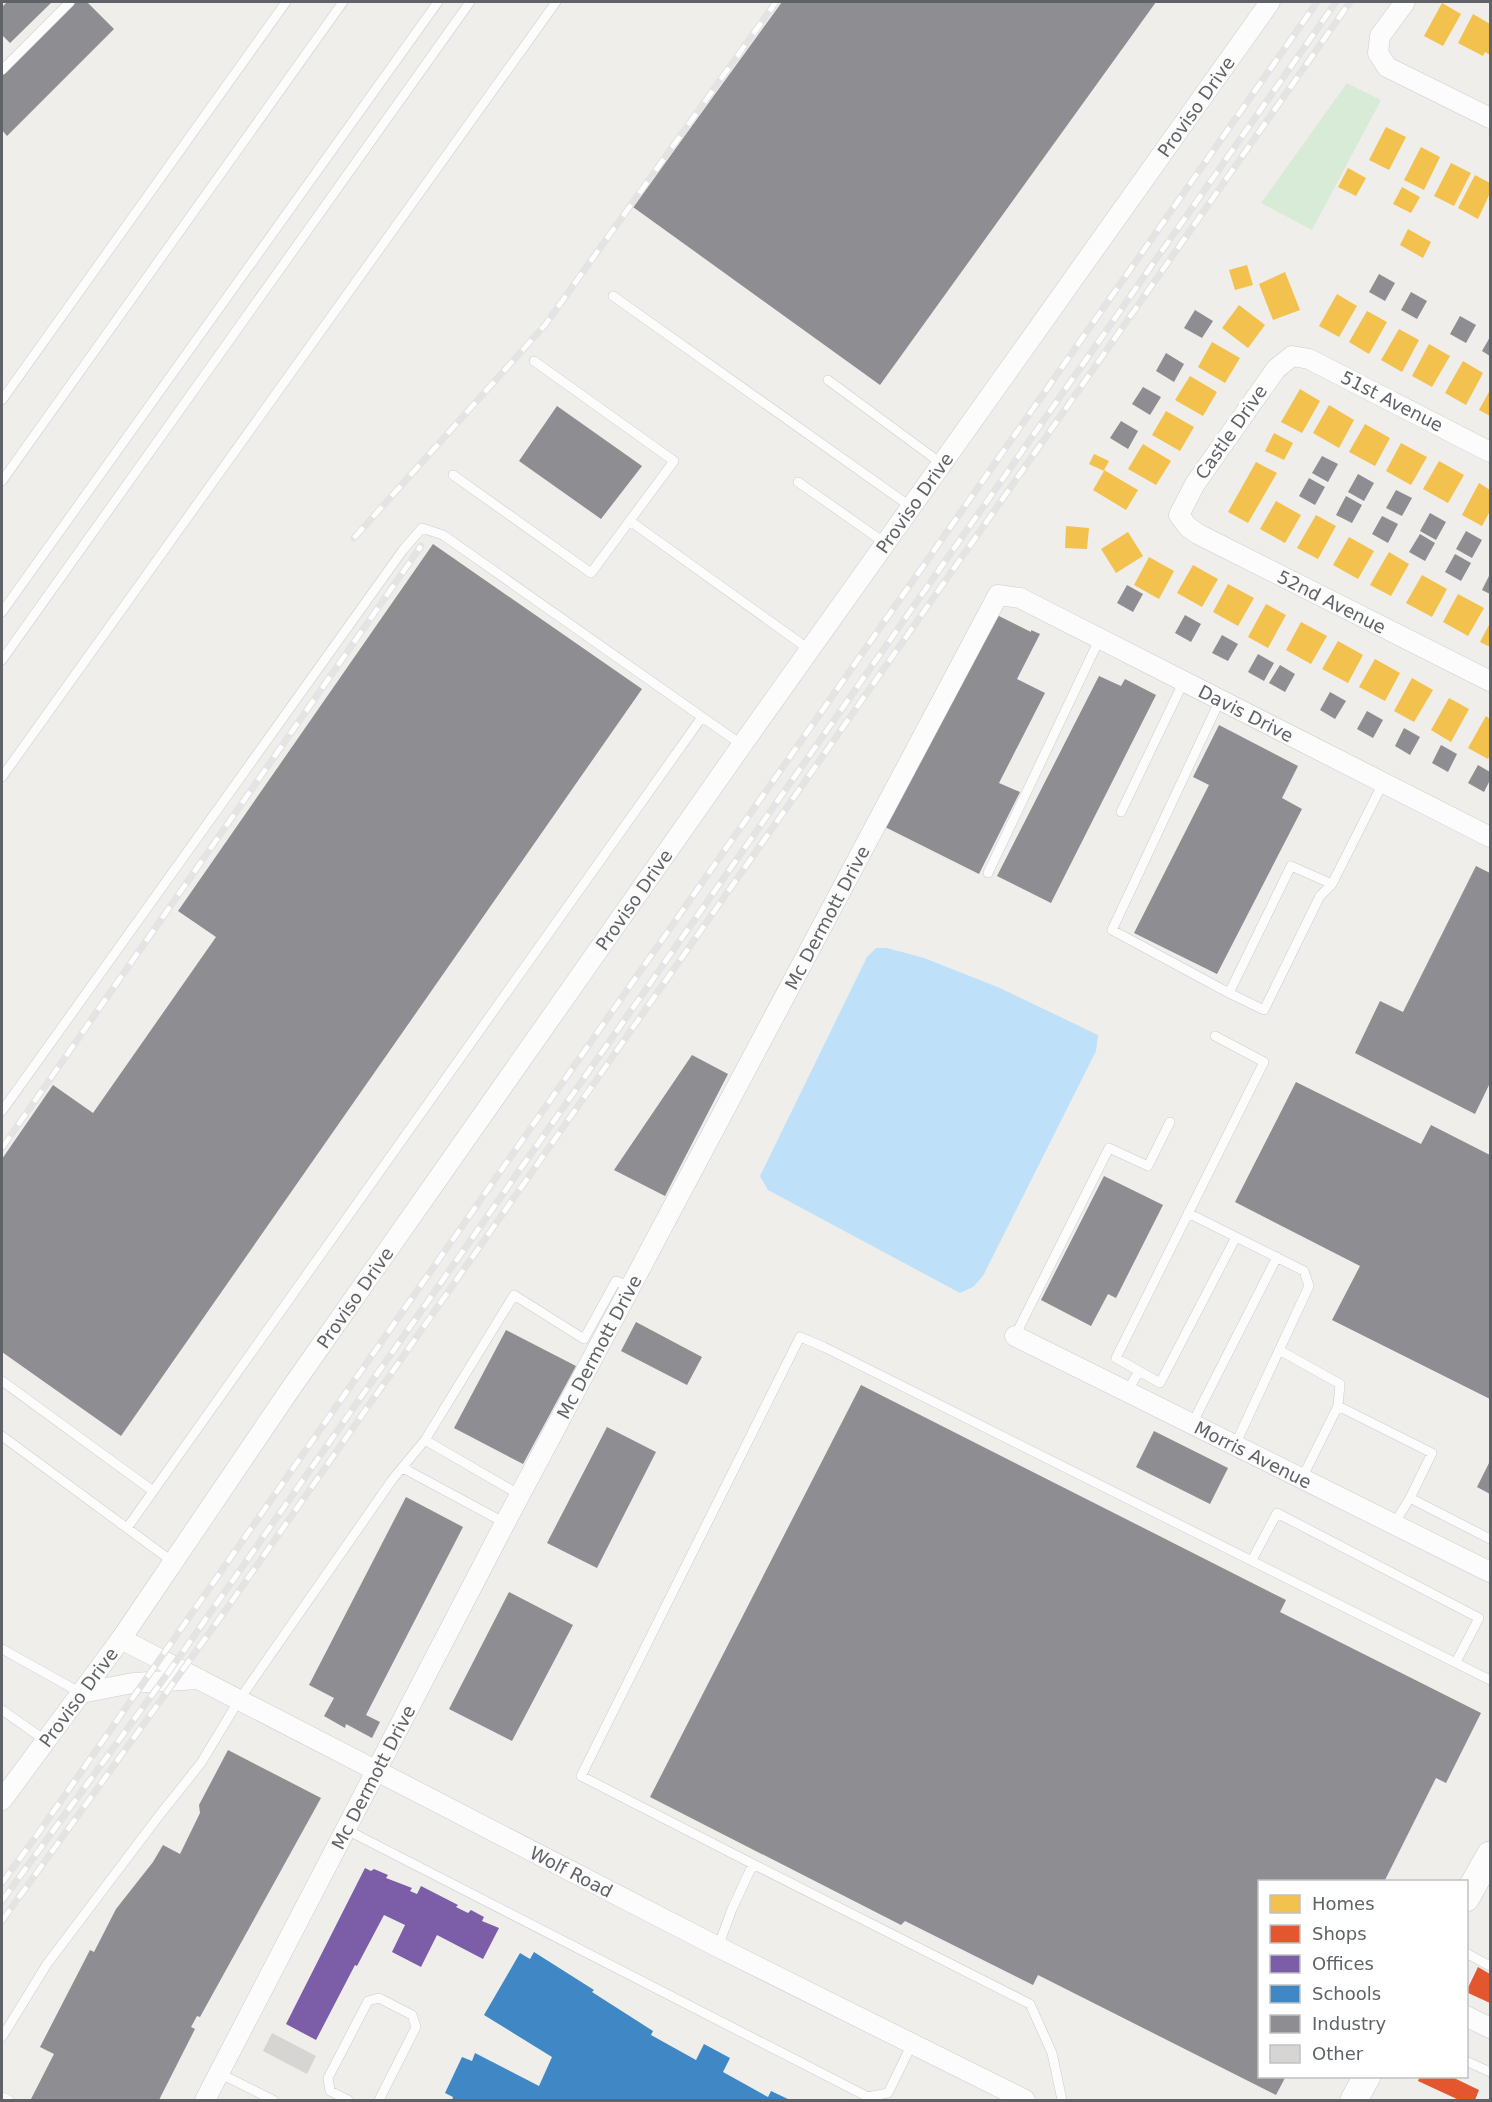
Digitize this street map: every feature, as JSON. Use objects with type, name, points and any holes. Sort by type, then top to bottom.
[{"type":"main road","points":[[1468,1897],[1491,1855]]},
{"type":"main road","points":[[1354,2100],[1366,2078]]},
{"type":"street","name":"Proviso Drive","points":[[2,1800],[121,1639],[289,1391],[742,745],[1270,2]]},
{"type":"street","points":[[1406,2],[1380,36],[1378,53],[1387,67],[1491,118]]},
{"type":"street","name":"51st Avenue","points":[[1292,356],[1309,359],[1491,452]]},
{"type":"street","name":"Castle Drive","points":[[1179,515],[1195,484],[1275,369],[1292,356]]},
{"type":"street","name":"52nd Avenue","points":[[1179,515],[1198,534],[1491,681]]},
{"type":"street","name":"Davis Drive","points":[[998,595],[1020,598],[1491,837]]},
{"type":"street","name":"Mc Dermott Drive","points":[[205,2100],[505,1523],[998,595]]},
{"type":"street","name":"Morris Avenue","points":[[1015,1336],[1491,1572]]},
{"type":"street","name":"Wolf Road","points":[[121,1639],[718,1947],[1025,2100]]},
{"type":"street","points":[[81,1694],[133,1683],[199,1679]]},
{"type":"street","points":[[1468,2016],[1491,2028]]},
{"type":"lane","points":[[2,70],[5,59],[70,2]]},
{"type":"lane","points":[[2,400],[286,2]]},
{"type":"lane","points":[[2,481],[343,2]]},
{"type":"lane","points":[[2,612],[438,2]]},
{"type":"lane","points":[[2,660],[470,2]]},
{"type":"lane","points":[[2,777],[556,2]]},
{"type":"lane","points":[[613,296],[911,507]]},
{"type":"lane","points":[[453,476],[591,573],[674,460],[534,361]]},
{"type":"lane","points":[[828,380],[942,464]]},
{"type":"lane","points":[[798,482],[885,543]]},
{"type":"lane","points":[[630,521],[810,650]]},
{"type":"lane","points":[[2,1111],[403,550],[422,528],[443,535],[742,745]]},
{"type":"lane","points":[[988,873],[1100,638]]},
{"type":"lane","points":[[1121,812],[1184,681]]},
{"type":"lane","points":[[1220,700],[1112,930],[1229,993],[1264,1010],[1320,896],[1332,884],[1383,783]]},
{"type":"lane","points":[[127,1528],[702,717]]},
{"type":"lane","points":[[1229,993],[1291,866],[1332,884]]},
{"type":"lane","points":[[1215,1036],[1264,1062],[1116,1358],[1160,1383],[1236,1237]]},
{"type":"lane","points":[[1015,1336],[1109,1148],[1148,1166],[1170,1122]]},
{"type":"lane","points":[[1188,1214],[1304,1271],[1309,1286],[1235,1445]]},
{"type":"lane","points":[[1192,1424],[1276,1257]]},
{"type":"lane","points":[[2,2037],[47,1964],[201,1763],[239,1700],[393,1480],[425,1440],[514,1295],[584,1338],[616,1281],[631,1287]]},
{"type":"lane","points":[[1062,2100],[1052,2053],[1030,2004],[581,1776],[800,1337],[1491,1680]]},
{"type":"lane","points":[[1279,1350],[1340,1383],[1338,1406],[1302,1478]]},
{"type":"lane","points":[[1127,1392],[1139,1371]]},
{"type":"lane","points":[[2,1381],[153,1491]]},
{"type":"lane","points":[[1338,1406],[1431,1453],[1410,1498],[1394,1524]]},
{"type":"lane","points":[[2,1436],[173,1562]]},
{"type":"lane","points":[[425,1440],[520,1495]]},
{"type":"lane","points":[[403,1468],[505,1523]]},
{"type":"lane","points":[[1410,1498],[1491,1539]]},
{"type":"lane","points":[[1252,1560],[1277,1514],[1479,1618],[1456,1662]]},
{"type":"lane","points":[[2,1649],[81,1694]]},
{"type":"lane","points":[[2,1710],[46,1741]]},
{"type":"lane","points":[[347,1830],[868,2097],[888,2093],[912,2044]]},
{"type":"lane","points":[[718,1947],[732,1909],[753,1864]]},
{"type":"lane","points":[[1468,1954],[1491,1966]]},
{"type":"lane","points":[[348,2100],[330,2091],[328,2078],[368,2001],[379,1998],[411,2015],[416,2027],[379,2100]]},
{"type":"lane","points":[[1468,2061],[1491,2072]]},
{"type":"lane","points":[[219,2073],[273,2100]]},
{"type":"lane","points":[[2,2097],[9,2100]]},
{"type":"green space","points":[[1347,83],[1381,100],[1312,230],[1261,203]]},
{"type":"water","points":[[876,948],[887,948],[924,958],[1000,988],[1098,1035],[1096,1051],[983,1276],[973,1287],[960,1293],[768,1190],[760,1176],[867,957]]},
{"type":"building: Homes","points":[[1442,3],[1461,14],[1443,46],[1424,36]]},
{"type":"building: Homes","points":[[1473,14],[1490,24],[1490,55],[1485,52],[1483,56],[1458,43]]},
{"type":"building: Homes","points":[[1386,127],[1406,137],[1389,170],[1369,160]]},
{"type":"building: Homes","points":[[1421,147],[1440,157],[1424,190],[1404,180]]},
{"type":"building: Homes","points":[[1451,163],[1471,173],[1454,206],[1434,196]]},
{"type":"building: Homes","points":[[1348,168],[1366,178],[1356,196],[1338,187]]},
{"type":"building: Homes","points":[[1475,175],[1490,183],[1490,193],[1478,219],[1458,208]]},
{"type":"building: Homes","points":[[1402,187],[1420,197],[1411,213],[1393,204]]},
{"type":"building: Homes","points":[[1408,229],[1431,242],[1423,258],[1400,245]]},
{"type":"building: Homes","points":[[1247,265],[1253,285],[1235,290],[1229,270]]},
{"type":"building: Homes","points":[[1285,272],[1300,310],[1273,320],[1259,284]]},
{"type":"building: Homes","points":[[1337,294],[1357,306],[1339,337],[1319,326]]},
{"type":"building: Homes","points":[[1239,305],[1265,325],[1248,348],[1222,328]]},
{"type":"building: Homes","points":[[1367,311],[1387,322],[1369,354],[1349,342]]},
{"type":"building: Homes","points":[[1399,329],[1419,340],[1402,372],[1381,360]]},
{"type":"building: Homes","points":[[1212,342],[1240,358],[1225,383],[1198,367]]},
{"type":"building: Homes","points":[[1429,344],[1450,356],[1432,387],[1412,376]]},
{"type":"building: Homes","points":[[1463,361],[1483,373],[1466,405],[1445,393]]},
{"type":"building: Homes","points":[[1190,376],[1217,392],[1203,416],[1175,400]]},
{"type":"building: Homes","points":[[1300,389],[1320,401],[1302,433],[1281,422]]},
{"type":"building: Homes","points":[[1490,390],[1490,416],[1479,410]]},
{"type":"building: Homes","points":[[1329,405],[1354,420],[1339,448],[1313,433]]},
{"type":"building: Homes","points":[[1166,411],[1194,427],[1180,451],[1152,435]]},
{"type":"building: Homes","points":[[1365,424],[1390,438],[1375,466],[1349,452]]},
{"type":"building: Homes","points":[[1274,433],[1293,443],[1284,460],[1265,451]]},
{"type":"building: Homes","points":[[1401,443],[1427,457],[1411,485],[1386,471]]},
{"type":"building: Homes","points":[[1143,444],[1171,461],[1156,485],[1128,469]]},
{"type":"building: Homes","points":[[1094,454],[1109,461],[1104,470],[1138,490],[1126,510],[1093,490],[1104,471],[1089,464]]},
{"type":"building: Homes","points":[[1439,461],[1464,475],[1448,503],[1423,489]]},
{"type":"building: Homes","points":[[1256,462],[1277,473],[1248,523],[1228,512]]},
{"type":"building: Homes","points":[[1479,483],[1490,490],[1490,511],[1482,526],[1462,515]]},
{"type":"building: Homes","points":[[1276,501],[1301,515],[1285,543],[1260,529]]},
{"type":"building: Homes","points":[[1316,515],[1336,526],[1318,559],[1297,548]]},
{"type":"building: Homes","points":[[1066,526],[1089,528],[1087,549],[1065,548]]},
{"type":"building: Homes","points":[[1128,532],[1143,556],[1116,573],[1101,549]]},
{"type":"building: Homes","points":[[1349,537],[1374,551],[1358,579],[1333,565]]},
{"type":"building: Homes","points":[[1389,552],[1409,564],[1391,596],[1370,585]]},
{"type":"building: Homes","points":[[1149,557],[1174,571],[1159,599],[1134,585]]},
{"type":"building: Homes","points":[[1193,565],[1218,579],[1202,607],[1177,593]]},
{"type":"building: Homes","points":[[1422,575],[1447,589],[1432,617],[1406,603]]},
{"type":"building: Homes","points":[[1228,584],[1254,598],[1238,626],[1213,612]]},
{"type":"building: Homes","points":[[1458,594],[1484,608],[1468,636],[1443,622]]},
{"type":"building: Homes","points":[[1266,604],[1286,615],[1268,648],[1248,637]]},
{"type":"building: Homes","points":[[1301,622],[1327,636],[1311,664],[1286,650]]},
{"type":"building: Homes","points":[[1490,623],[1490,647],[1480,642]]},
{"type":"building: Homes","points":[[1338,641],[1363,655],[1348,683],[1322,669]]},
{"type":"building: Homes","points":[[1375,659],[1400,673],[1385,701],[1359,687]]},
{"type":"building: Homes","points":[[1412,678],[1433,690],[1414,722],[1394,711]]},
{"type":"building: Homes","points":[[1449,698],[1469,709],[1451,742],[1431,730]]},
{"type":"building: Homes","points":[[1486,716],[1490,719],[1488,759],[1468,748]]},
{"type":"building: Shops","points":[[1478,1967],[1490,1974],[1490,2003],[1468,1993],[1468,1988]]},
{"type":"building: Shops","points":[[1419,2078],[1454,2078],[1479,2090],[1475,2100],[1459,2100],[1418,2081]]},
{"type":"building: Offices","points":[[365,1868],[388,1875],[386,1878],[412,1888],[410,1891],[417,1894],[421,1886],[458,1905],[456,1907],[468,1913],[471,1910],[484,1917],[482,1921],[499,1928],[483,1959],[437,1935],[421,1967],[392,1952],[405,1925],[384,1915],[316,2040],[286,2024]]},
{"type":"building: Schools","points":[[534,1952],[653,2031],[651,2035],[696,2060],[704,2044],[730,2058],[723,2072],[768,2097],[771,2091],[790,2100],[452,2100],[453,2097],[445,2093],[462,2057],[472,2061],[475,2053],[539,2086],[552,2057],[484,2015],[520,1953],[530,1959]]},
{"type":"building: Industry","points":[[7,2],[52,2],[10,43],[2,35],[2,7]]},
{"type":"building: Industry","points":[[70,2],[87,2],[114,29],[7,136],[2,130],[2,71]]},
{"type":"building: Industry","points":[[782,2],[1156,2],[880,385],[633,207]]},
{"type":"building: Industry","points":[[1379,274],[1395,283],[1385,301],[1369,292]]},
{"type":"building: Industry","points":[[1411,292],[1427,301],[1417,319],[1401,310]]},
{"type":"building: Industry","points":[[1195,310],[1213,321],[1202,338],[1184,328]]},
{"type":"building: Industry","points":[[1460,316],[1476,325],[1466,343],[1450,334]]},
{"type":"building: Industry","points":[[1490,337],[1490,356],[1482,351]]},
{"type":"building: Industry","points":[[1166,353],[1184,364],[1174,382],[1156,371]]},
{"type":"building: Industry","points":[[1143,387],[1161,397],[1150,415],[1132,404]]},
{"type":"building: Industry","points":[[557,406],[642,466],[601,519],[519,461]]},
{"type":"building: Industry","points":[[1121,421],[1138,431],[1128,449],[1110,438]]},
{"type":"building: Industry","points":[[1322,456],[1338,464],[1328,482],[1312,473]]},
{"type":"building: Industry","points":[[1358,474],[1374,483],[1364,501],[1348,492]]},
{"type":"building: Industry","points":[[1309,478],[1325,487],[1315,505],[1299,496]]},
{"type":"building: Industry","points":[[1396,490],[1412,498],[1402,516],[1386,508]]},
{"type":"building: Industry","points":[[1346,496],[1362,505],[1352,523],[1336,515]]},
{"type":"building: Industry","points":[[1430,513],[1446,522],[1436,540],[1420,531]]},
{"type":"building: Industry","points":[[1382,516],[1398,524],[1388,543],[1372,534]]},
{"type":"building: Industry","points":[[1466,531],[1482,540],[1472,558],[1456,549]]},
{"type":"building: Industry","points":[[1420,534],[1435,543],[1425,561],[1409,552]]},
{"type":"building: Industry","points":[[433,544],[642,689],[121,1436],[2,1352],[2,1159],[53,1085],[93,1113],[216,937],[178,911]]},
{"type":"building: Industry","points":[[1455,554],[1471,563],[1461,581],[1445,572]]},
{"type":"building: Industry","points":[[1490,574],[1490,594],[1482,590]]},
{"type":"building: Industry","points":[[1127,585],[1143,594],[1133,612],[1117,603]]},
{"type":"building: Industry","points":[[993,613],[1031,632],[1031,630],[1040,634],[1017,679],[1045,693],[999,783],[1020,792],[979,874],[885,827]]},
{"type":"building: Industry","points":[[1185,615],[1201,624],[1191,642],[1175,633]]},
{"type":"building: Industry","points":[[1222,635],[1238,644],[1228,661],[1212,653]]},
{"type":"building: Industry","points":[[1258,654],[1274,663],[1264,681],[1248,672]]},
{"type":"building: Industry","points":[[1280,665],[1295,674],[1285,692],[1269,683]]},
{"type":"building: Industry","points":[[1099,676],[1121,686],[1125,679],[1156,695],[1051,903],[997,876]]},
{"type":"building: Industry","points":[[1330,692],[1346,701],[1335,719],[1320,710]]},
{"type":"building: Industry","points":[[1367,711],[1383,720],[1373,738],[1357,729]]},
{"type":"building: Industry","points":[[1219,725],[1298,766],[1282,798],[1302,809],[1217,974],[1134,933],[1209,785],[1193,777]]},
{"type":"building: Industry","points":[[1404,728],[1420,737],[1410,755],[1395,746]]},
{"type":"building: Industry","points":[[1441,745],[1457,754],[1448,772],[1432,763]]},
{"type":"building: Industry","points":[[1478,765],[1490,772],[1490,780],[1484,792],[1468,783]]},
{"type":"building: Industry","points":[[1476,866],[1490,873],[1490,1083],[1475,1114],[1355,1053],[1380,1001],[1403,1012]]},
{"type":"building: Industry","points":[[692,1055],[728,1074],[665,1196],[614,1170]]},
{"type":"building: Industry","points":[[1296,1082],[1421,1144],[1431,1125],[1490,1155],[1490,1399],[1332,1320],[1360,1266],[1235,1202]]},
{"type":"building: Industry","points":[[1104,1176],[1163,1205],[1116,1298],[1108,1294],[1091,1326],[1041,1300]]},
{"type":"building: Industry","points":[[636,1322],[702,1357],[687,1385],[621,1351]]},
{"type":"building: Industry","points":[[506,1330],[576,1366],[523,1464],[454,1428]]},
{"type":"building: Industry","points":[[861,1385],[1286,1600],[1280,1612],[1481,1713],[1446,1783],[1436,1778],[1385,1880],[1258,1880],[1258,2078],[1285,2078],[1276,2095],[1038,1975],[1033,1985],[905,1921],[901,1925],[650,1797]]},
{"type":"building: Industry","points":[[607,1427],[656,1452],[597,1568],[547,1543]]},
{"type":"building: Industry","points":[[1154,1431],[1228,1468],[1210,1504],[1136,1467]]},
{"type":"building: Industry","points":[[1490,1461],[1490,1494],[1477,1487]]},
{"type":"building: Industry","points":[[406,1497],[463,1527],[366,1715],[380,1722],[372,1738],[346,1724],[345,1728],[324,1716],[334,1698],[309,1685]]},
{"type":"building: Industry","points":[[509,1592],[573,1625],[512,1741],[449,1709]]},
{"type":"building: Industry","points":[[228,1750],[321,1798],[200,2017],[197,2016],[191,2027],[195,2029],[159,2100],[31,2099],[54,2054],[40,2047],[90,1950],[94,1952],[116,1909],[153,1862],[163,1845],[180,1854],[200,1813],[199,1805]]},
{"type":"building: Other","points":[[272,2033],[316,2056],[307,2074],[263,2051]]},
{"type":"railway","points":[[354,538],[545,325],[776,2]]},
{"type":"railway","points":[[2,1883],[1317,2]]},
{"type":"railway","points":[[2,1901],[173,1666],[1336,2]]},
{"type":"railway","points":[[2,1921],[225,1611],[1350,2]]},
{"type":"railway","points":[[2,1148],[421,546]]}]
